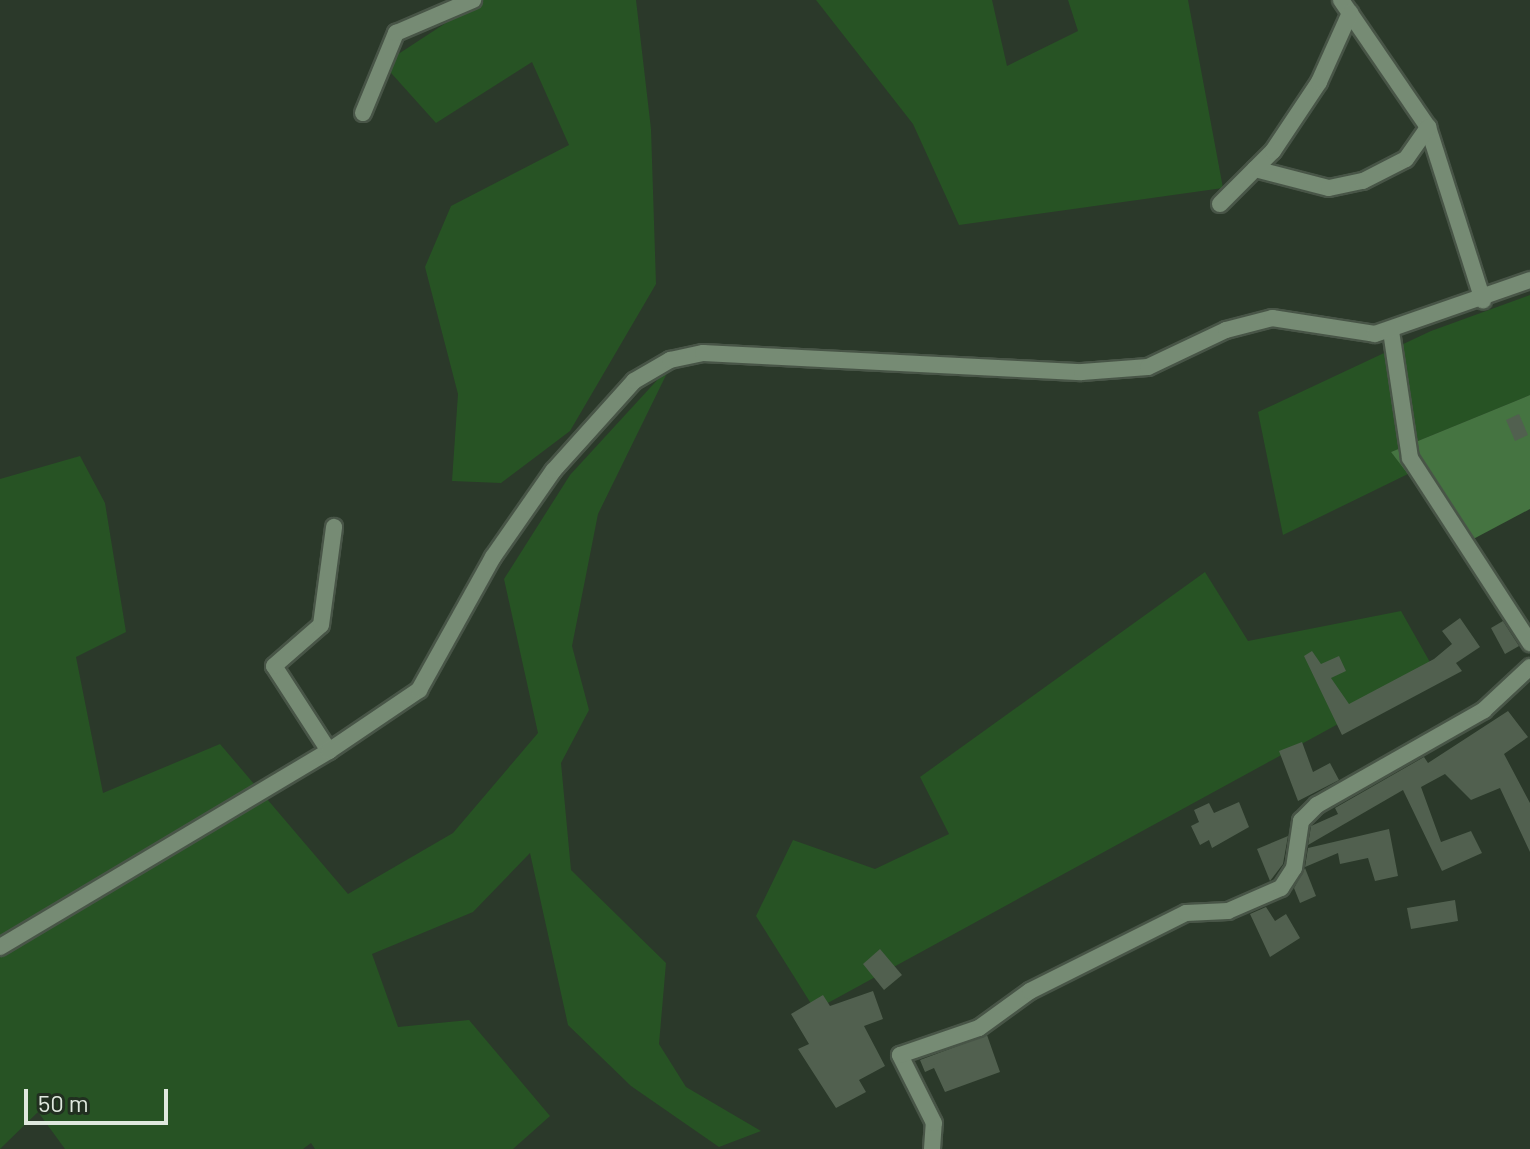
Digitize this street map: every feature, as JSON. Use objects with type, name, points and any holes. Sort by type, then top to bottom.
[{"type":"street","points":[[363,113],[396,33],[473,0]]},
{"type":"street","points":[[1345,6],[1428,127],[1483,300]]},
{"type":"street","points":[[1220,204],[1255,169],[1319,82],[1345,6]]},
{"type":"street","points":[[1255,169],[1329,188],[1363,181],[1406,159],[1428,127]]},
{"type":"street","points":[[0,947],[329,751],[419,690],[553,471],[624,390],[670,360],[703,353],[1082,372],[1148,367],[1226,330],[1272,318],[1391,331],[1483,300],[1530,280]]},
{"type":"street","points":[[1391,331],[1410,458],[1530,643]]},
{"type":"street","points":[[329,751],[274,666],[321,625],[334,527]]},
{"type":"street","points":[[932,1149],[934,1123],[900,1055],[979,1028],[1030,991],[1186,913],[1228,911],[1281,888],[1294,868],[1301,821],[1317,805],[1484,710],[1530,667]]},
{"type":"shaded area","points":[[481,0],[636,0],[651,129],[656,284],[570,431],[501,483],[452,481],[458,394],[425,267],[451,206],[569,145],[532,62],[436,123],[383,64]]},
{"type":"shaded area","points":[[816,0],[992,0],[1007,66],[1078,31],[1068,0],[1188,0],[1223,188],[959,225],[913,124]]},
{"type":"shaded area","points":[[1530,295],[1530,395],[1391,452],[1408,474],[1283,535],[1258,412],[1431,331]]},
{"type":"shaded area","points":[[671,365],[598,514],[572,646],[589,710],[561,763],[571,870],[666,963],[659,1044],[686,1087],[761,1131],[719,1147],[631,1086],[568,1025],[530,853],[473,912],[372,954],[398,1027],[469,1020],[550,1116],[513,1149],[315,1149],[311,1143],[303,1149],[65,1149],[38,1112],[0,1149],[0,479],[80,456],[105,503],[126,632],[76,657],[103,793],[220,744],[348,894],[453,833],[538,733],[504,579],[570,475]]},
{"type":"shaded area","points":[[1530,395],[1530,509],[1462,545],[1391,452]]},
{"type":"shaded area","points":[[1205,572],[1248,641],[1401,611],[1435,671],[815,1010],[756,916],[793,840],[875,869],[949,834],[920,777]]},
{"type":"building","points":[[1519,414],[1528,435],[1515,441],[1506,420]]},
{"type":"building","points":[[1460,618],[1480,647],[1456,663],[1462,671],[1342,735],[1304,656],[1312,651],[1321,664],[1339,656],[1346,671],[1331,678],[1349,704],[1434,659],[1452,644],[1442,631]]},
{"type":"building","points":[[1503,621],[1519,646],[1505,654],[1491,628]]},
{"type":"building","points":[[1508,711],[1528,737],[1504,754],[1530,803],[1530,852],[1500,788],[1471,800],[1445,774],[1421,787],[1441,842],[1471,831],[1482,853],[1442,871],[1403,790],[1308,845],[1311,826],[1338,814],[1335,808],[1424,757],[1428,763]]},
{"type":"building","points":[[1302,742],[1313,772],[1330,763],[1339,780],[1298,801],[1279,751]]},
{"type":"building","points":[[1239,802],[1249,827],[1212,848],[1209,840],[1200,845],[1191,826],[1199,822],[1194,810],[1209,803],[1214,813]]},
{"type":"building","points":[[1389,829],[1398,876],[1375,881],[1368,858],[1340,864],[1338,853],[1305,867],[1308,848]]},
{"type":"building","points":[[1288,836],[1283,864],[1270,881],[1257,849]]},
{"type":"building","points":[[1305,868],[1316,896],[1300,903],[1294,888]]},
{"type":"building","points":[[1455,900],[1458,921],[1411,929],[1407,908]]},
{"type":"building","points":[[1266,907],[1275,921],[1286,914],[1300,938],[1270,957],[1250,914]]},
{"type":"building","points":[[880,949],[902,975],[884,990],[863,964]]},
{"type":"building","points":[[873,991],[883,1019],[864,1026],[885,1066],[859,1080],[866,1092],[836,1108],[798,1049],[809,1044],[791,1014],[823,995],[830,1006]]},
{"type":"building","points":[[987,1035],[1000,1072],[945,1092],[934,1068],[925,1072],[920,1060]]}]
